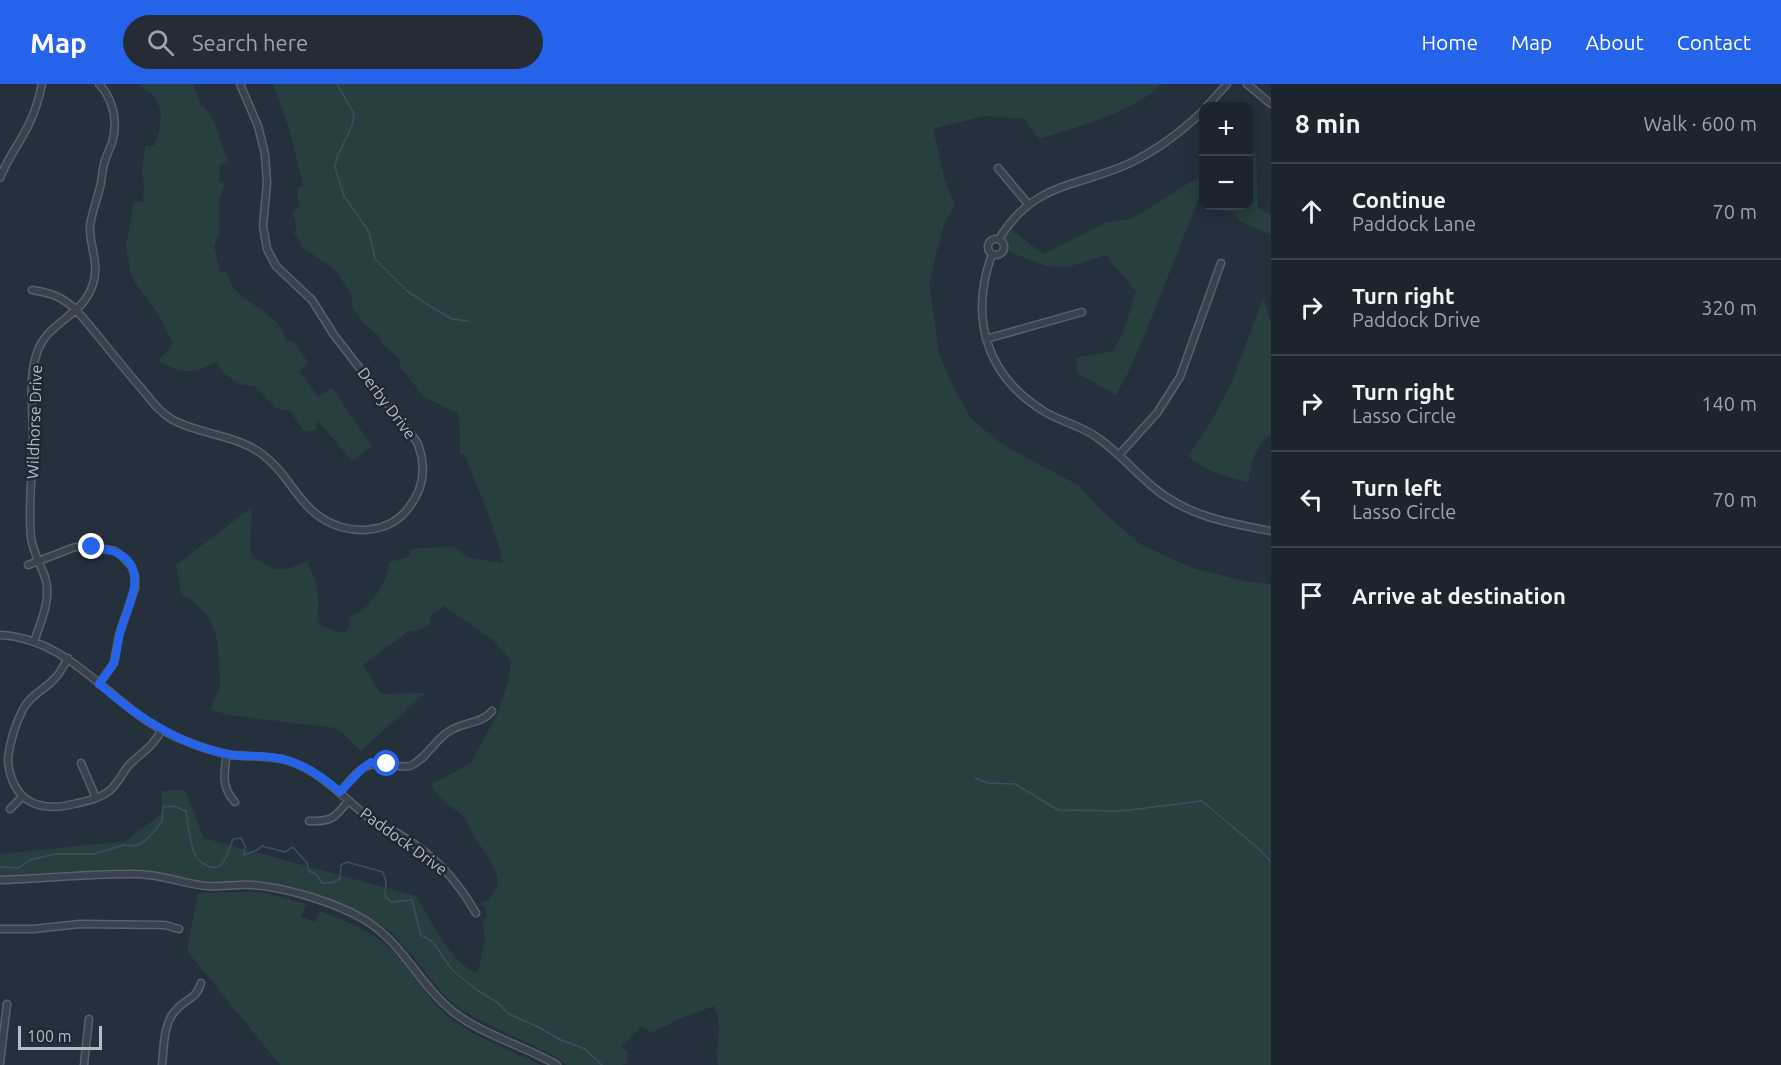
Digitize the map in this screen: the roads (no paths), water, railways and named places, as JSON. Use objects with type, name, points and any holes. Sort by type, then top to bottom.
[{"type":"street","points":[[0,178],[13,150],[29,125],[42,84]]},
{"type":"street","name":"Wildhorse Drive","points":[[34,642],[47,603],[48,592],[32,542],[30,516],[33,440],[31,407],[35,364],[42,340],[52,328],[77,311],[84,303],[93,284],[96,267],[90,230],[92,211],[100,187],[104,162],[112,141],[115,121],[112,106],[99,84]]},
{"type":"street","name":"Derby Drive","points":[[32,290],[61,297],[77,311],[159,410],[188,427],[220,434],[261,453],[285,477],[309,509],[328,523],[351,530],[363,530],[385,526],[402,516],[416,499],[422,482],[424,463],[417,442],[334,335],[312,300],[276,266],[267,249],[263,226],[267,183],[265,154],[258,126],[240,84]]},
{"type":"street","points":[[1211,102],[1227,84]]},
{"type":"street","points":[[1247,84],[1271,104]]},
{"type":"street","points":[[999,239],[1028,204],[1068,183],[1088,179],[1150,152],[1199,114]]},
{"type":"street","points":[[998,168],[1028,204]]},
{"type":"street","points":[[994,238],[999,239],[1004,244],[1002,251],[999,254],[992,254],[988,250],[989,242],[994,238]]},
{"type":"street","points":[[992,254],[983,284],[981,302],[986,339],[996,365],[1018,392],[1046,413],[1094,434],[1155,489],[1186,509],[1224,522],[1271,531]]},
{"type":"street","points":[[1119,455],[1157,413],[1180,377],[1221,263]]},
{"type":"street","points":[[986,339],[1082,312]]},
{"type":"street","points":[[28,564],[75,547],[92,547],[115,551],[132,567],[135,588],[119,635],[114,663],[99,684]]},
{"type":"street","name":"Paddock Drive","points":[[0,635],[34,642],[68,658],[128,708],[162,729],[200,746],[227,754],[290,761],[326,780],[376,823],[398,833],[449,872],[476,913]]},
{"type":"street","points":[[68,658],[57,676],[34,695],[23,708],[12,740],[8,758],[9,767],[13,782],[22,797],[55,808],[107,793],[118,783],[127,768],[156,741],[162,729]]},
{"type":"street","points":[[340,792],[371,762],[407,767],[422,758],[447,732],[459,725],[483,720],[492,711]]},
{"type":"street","points":[[227,754],[224,774],[225,788],[235,802]]},
{"type":"street","points":[[81,764],[96,798]]},
{"type":"street","points":[[10,809],[22,797]]},
{"type":"street","points":[[309,821],[325,822],[331,819],[348,801]]},
{"type":"street","points":[[0,880],[160,875],[206,886],[251,885],[282,889],[326,903],[362,918],[382,931],[400,949],[440,999],[468,1022],[556,1065]]},
{"type":"street","points":[[0,929],[33,929],[55,925],[89,924],[165,925],[179,929]]},
{"type":"street","points":[[162,1065],[168,1023],[176,1010],[198,992],[201,983]]},
{"type":"street","points":[[0,1063],[7,1004]]},
{"type":"street","points":[[84,1065],[89,1019]]},
{"type":"waterway","points":[[337,84],[354,114],[352,126],[337,157],[335,167],[344,196],[369,232],[375,259],[407,291],[452,319],[468,321]]},
{"type":"waterway","points":[[975,778],[988,783],[1015,784],[1058,810],[1122,811],[1202,801],[1271,862]]},
{"type":"waterway","points":[[0,867],[19,868],[30,860],[55,854],[94,854],[124,845],[136,846],[146,840],[162,822],[163,807],[173,806],[186,811],[190,840],[195,854],[200,861],[210,867],[220,865],[233,839],[241,838],[245,846],[244,855],[262,846],[285,852],[293,847],[307,863],[309,871],[317,875],[322,883],[331,883],[340,879],[341,865],[347,862],[383,872],[386,882],[385,896],[391,902],[412,900],[421,935],[433,942],[452,970],[498,1003],[509,1014],[561,1040],[585,1049],[602,1065]]}]
